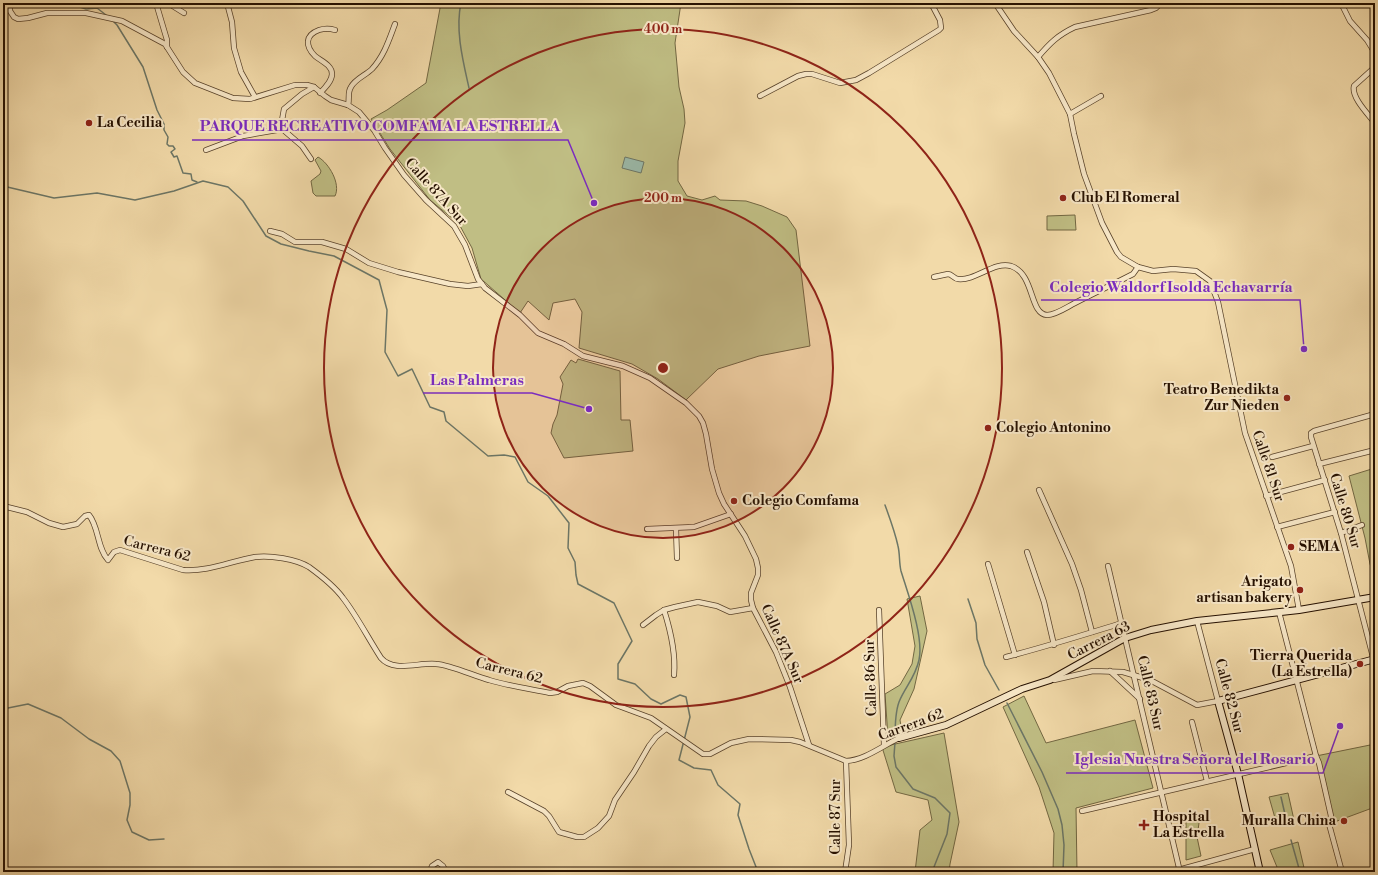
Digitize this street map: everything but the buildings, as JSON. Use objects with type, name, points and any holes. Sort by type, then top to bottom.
[{"type":"street","points":[[9,3],[10,11],[14,17],[18,19],[47,13],[91,14],[102,18],[122,21],[162,42],[167,47],[183,72],[195,83],[233,98],[245,99],[255,97],[295,85],[307,85],[314,87]]},
{"type":"street","points":[[156,3],[167,40],[167,47]]},
{"type":"street","points":[[168,3],[184,13]]},
{"type":"street","points":[[227,3],[232,22],[234,48],[242,72],[255,97]]},
{"type":"street","points":[[760,96],[798,76],[806,74],[812,74],[840,83],[856,80],[869,73],[941,28],[940,20],[931,3]]},
{"type":"street","name":"Calle 81 Sur","points":[[995,3],[1014,31],[1038,56],[1049,73],[1070,114],[1084,174],[1102,223],[1117,252],[1121,257],[1138,267],[1153,271],[1173,269],[1196,271],[1210,281],[1218,302],[1245,433],[1294,578],[1299,610]]},
{"type":"street","points":[[1038,56],[1052,40],[1075,27],[1151,10],[1156,8],[1161,3]]},
{"type":"street","points":[[1342,3],[1350,21],[1361,33],[1375,53]]},
{"type":"street","points":[[348,105],[350,101],[348,92],[350,88],[367,74],[378,62],[384,52],[395,24]]},
{"type":"street","points":[[320,93],[330,80],[332,74],[331,69],[327,64],[315,56],[310,49],[308,41],[309,36],[324,28],[335,30]]},
{"type":"street","points":[[1375,67],[1354,86],[1353,89],[1357,100],[1375,123]]},
{"type":"street","points":[[206,150],[243,136],[277,130],[280,127],[284,109],[302,94],[314,87]]},
{"type":"street","name":"Calle 87A Sur","points":[[314,87],[331,100],[348,105],[359,112],[369,123],[393,160],[415,187],[426,200],[454,226],[466,246],[476,273],[482,284],[520,315],[538,333],[564,344],[583,356],[623,366],[650,378],[663,386],[693,410],[703,423],[712,469],[719,493],[752,549],[758,568],[758,575],[751,594],[753,608],[776,652],[790,687],[809,745]]},
{"type":"street","points":[[1070,114],[1101,96]]},
{"type":"street","points":[[280,127],[298,142],[311,159]]},
{"type":"street","points":[[270,231],[282,234],[295,242],[322,242],[346,249],[369,263],[398,272],[450,284],[468,286],[482,284]]},
{"type":"street","points":[[934,277],[948,274],[958,279],[979,275],[987,270],[1001,265],[1009,265],[1018,269],[1024,275],[1034,302],[1042,313],[1046,315],[1066,308],[1133,274],[1138,267]]},
{"type":"street","name":"Calle 80 Sur","points":[[1374,661],[1341,533],[1313,446],[1311,433],[1375,414]]},
{"type":"street","points":[[1272,457],[1313,446]]},
{"type":"street","points":[[1319,464],[1375,450]]},
{"type":"street","points":[[1266,496],[1325,480]]},
{"type":"street","points":[[1039,490],[1072,564],[1081,590],[1092,632]]},
{"type":"street","name":"Carrera 62","points":[[3,506],[26,512],[49,523],[63,526],[77,524],[85,516],[89,515],[108,560],[114,552],[120,550],[189,571],[213,568],[265,556],[298,562],[308,567],[341,595],[381,658],[388,664],[398,666],[430,663],[441,664],[496,682],[550,693],[557,692],[568,686],[582,683],[590,686],[616,705],[651,718],[703,754],[710,754],[731,743],[749,739],[791,740],[809,745],[846,761],[862,758],[899,738],[946,725],[1022,689],[1050,680],[1093,671],[1110,671],[1134,675],[1150,680],[1198,705],[1374,661]]},
{"type":"street","points":[[1278,527],[1334,512]]},
{"type":"street","points":[[647,529],[676,529],[702,526],[731,514]]},
{"type":"street","points":[[1341,533],[1362,525]]},
{"type":"street","points":[[676,529],[677,558]]},
{"type":"street","points":[[1027,552],[1044,602],[1054,645]]},
{"type":"street","points":[[988,564],[1015,655]]},
{"type":"street","name":"Calle 83 Sur","points":[[1108,566],[1180,870]]},
{"type":"street","name":"Carrera 63","points":[[1050,680],[1125,638],[1151,630],[1198,620],[1299,610],[1375,597]]},
{"type":"street","points":[[643,625],[664,610],[698,602],[717,606],[730,612],[753,608]]},
{"type":"street","points":[[664,610],[674,648],[674,675]]},
{"type":"street","name":"Calle 86 Sur","points":[[879,610],[884,745]]},
{"type":"street","points":[[1279,612],[1319,763],[1331,816],[1330,824],[1342,872]]},
{"type":"street","name":"Calle 82 Sur","points":[[1198,620],[1238,774],[1260,872]]},
{"type":"street","points":[[1006,657],[1054,645],[1092,632],[1122,624]]},
{"type":"street","points":[[1110,671],[1140,699]]},
{"type":"street","points":[[1192,722],[1207,781]]},
{"type":"street","points":[[508,792],[544,811],[559,832],[577,837],[584,837],[598,828],[609,816],[615,800],[649,746],[656,737],[666,729]]},
{"type":"street","points":[[1082,811],[1316,756]]},
{"type":"street","name":"Calle 87 Sur","points":[[844,872],[849,846],[846,761]]},
{"type":"street","points":[[1171,872],[1255,849]]},
{"type":"street","points":[[430,872],[432,866],[438,862],[443,866],[446,872]]},
{"type":"shaded area","points":[[441,3],[681,3],[675,43],[679,87],[684,109],[685,123],[678,161],[678,181],[687,196],[702,200],[715,196],[720,200],[746,201],[787,217],[796,230],[810,346],[759,356],[718,369],[686,400],[658,379],[632,364],[579,348],[582,312],[575,299],[553,303],[549,320],[528,301],[520,313],[481,279],[472,248],[459,224],[430,200],[390,149],[371,119],[387,110],[426,83]]},
{"type":"shaded area","points":[[318,157],[326,164],[333,174],[336,186],[335,196],[316,196],[313,193],[311,181],[320,174],[321,171],[315,160]]},
{"type":"shaded area","points":[[625,157],[644,162],[641,173],[622,168]]},
{"type":"shaded area","points":[[1075,215],[1076,230],[1047,230],[1047,216]]},
{"type":"shaded area","points":[[578,359],[620,371],[621,420],[630,420],[633,451],[564,458],[551,433],[557,415],[563,384],[560,377],[571,360],[576,363]]},
{"type":"shaded area","points":[[1375,468],[1375,581],[1349,476]]},
{"type":"shaded area","points":[[920,596],[927,631],[914,689],[900,720],[902,732],[888,737],[885,694],[900,685],[912,664],[915,646],[907,599]]},
{"type":"shaded area","points":[[1024,696],[1046,743],[1135,720],[1153,788],[1076,808],[1077,872],[1053,872],[1054,833],[1039,787],[1003,707]]},
{"type":"shaded area","points":[[944,733],[959,822],[949,872],[915,872],[920,830],[932,820],[928,800],[896,792],[882,747]]},
{"type":"shaded area","points":[[1375,744],[1375,807],[1329,824],[1331,816],[1316,756]]},
{"type":"shaded area","points":[[1288,793],[1294,820],[1277,825],[1269,797]]},
{"type":"shaded area","points":[[1186,814],[1200,816],[1197,837],[1201,856],[1186,860]]},
{"type":"shaded area","points":[[1298,842],[1305,872],[1279,872],[1270,850]]},
{"type":"waterway","points":[[67,3],[86,9],[97,8],[106,15]]},
{"type":"waterway","points":[[461,3],[459,13],[459,35],[469,88]]},
{"type":"waterway","points":[[112,20],[117,25],[143,67],[157,110],[164,124],[164,130],[168,137],[167,144],[169,146],[173,146],[175,149],[171,152],[174,157],[177,156],[183,173],[191,174],[192,180],[197,182]]},
{"type":"waterway","points":[[3,186],[54,198],[97,193],[135,200],[174,191],[203,181],[228,187],[243,201],[266,236],[281,244],[334,256],[379,280],[387,310],[385,352],[398,376],[412,369],[430,407],[444,412],[446,421],[488,456],[504,455],[515,457],[528,482],[548,496],[569,523],[568,548],[575,562],[578,584],[614,603],[632,641],[618,664],[618,679],[635,684],[651,699],[661,704],[680,695],[686,697],[690,717],[679,760],[694,768],[711,770],[718,785],[740,804],[738,815],[758,872]]},
{"type":"waterway","points":[[885,505],[899,549],[901,571],[917,628],[920,651],[915,672],[899,702],[895,738]]},
{"type":"waterway","points":[[968,599],[976,623],[977,639],[985,665],[999,690]]},
{"type":"waterway","points":[[1007,703],[1042,772],[1058,809],[1062,825],[1064,845],[1063,872]]},
{"type":"waterway","points":[[3,709],[28,704],[61,718],[89,739],[111,751],[120,761],[130,793],[130,805],[127,820],[132,832],[149,840],[164,839]]},
{"type":"waterway","points":[[895,742],[894,756],[896,767],[913,789],[935,798],[950,813],[947,834],[932,872]]},
{"type":"waterway","points":[[1281,797],[1287,823]]},
{"type":"waterway","points":[[1291,840],[1300,872]]},
{"type":"place","name":"La Cecilia","points":[[89,123]]},
{"type":"place","name":"Club El Romeral","points":[[1063,198]]},
{"type":"place","name":"PARQUE RECREATIVO COMFAMA LA ESTRELLA","points":[[594,203]]},
{"type":"place","name":"Colegio Waldorf Isolda Echavarría","points":[[1304,349]]},
{"type":"place","name":"Teatro Benedikta Zur Nieden","points":[[1287,398]]},
{"type":"place","name":"Las Palmeras","points":[[589,409]]},
{"type":"place","name":"Colegio Antonino","points":[[988,428]]},
{"type":"place","name":"Colegio Comfama","points":[[734,501]]},
{"type":"place","name":"SEMA","points":[[1291,547]]},
{"type":"place","name":"Arigato artisan bakery","points":[[1300,590]]},
{"type":"place","name":"Tierra Querida (La Estrella)","points":[[1360,664]]},
{"type":"place","name":"Iglesia Nuestra Señora del Rosario","points":[[1340,726]]},
{"type":"place","name":"Muralla China","points":[[1344,821]]},
{"type":"place","name":"Hospital La Estrella","points":[[1144,825]]}]
